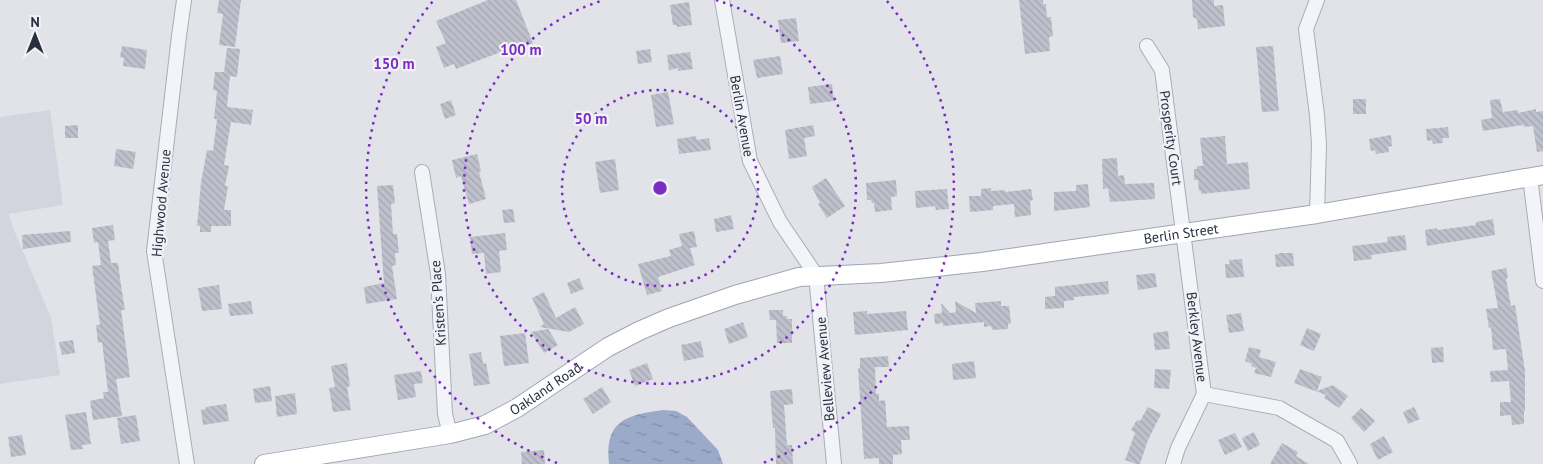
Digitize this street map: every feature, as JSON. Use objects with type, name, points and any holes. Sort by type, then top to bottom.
[{"type":"main road","name":"Berlin Street","points":[[816,275],[881,273],[923,269],[1317,214],[1536,176]]},
{"type":"main road","name":"Oakland Road","points":[[264,464],[450,434],[485,425],[517,408],[608,347],[669,318],[781,281],[816,275]]},
{"type":"street","name":"Highwood Avenue","points":[[184,0],[178,36],[154,251],[187,464]]},
{"type":"street","name":"Berlin Avenue","points":[[722,0],[750,161],[780,222],[816,275]]},
{"type":"street","points":[[1317,0],[1306,29],[1319,144],[1317,214]]},
{"type":"street","name":"Prosperity Court","points":[[1147,46],[1162,70],[1184,233]]},
{"type":"street","name":"Kristen's Place","points":[[422,172],[438,274],[445,414],[450,434]]},
{"type":"street","points":[[1536,176],[1543,281]]},
{"type":"street","name":"Berkley Avenue","points":[[1173,464],[1178,448],[1204,394],[1184,233]]},
{"type":"street","name":"Belleview Avenue","points":[[816,275],[834,464]]},
{"type":"street","points":[[1204,394],[1279,408],[1337,441],[1350,464]]},
{"type":"shaded area","points":[[50,110],[63,205],[9,214],[51,318],[60,375],[0,384],[0,117]]},
{"type":"water","points":[[663,410],[676,411],[687,417],[718,450],[723,464],[609,464],[608,449],[610,438],[614,429],[621,422],[639,414]]},
{"type":"building","points":[[219,0],[241,0],[235,47],[219,45],[223,14],[217,13]]},
{"type":"building","points":[[488,0],[516,0],[533,43],[512,52],[511,48],[456,69],[454,64],[444,68],[436,47],[446,43],[436,21]]},
{"type":"building","points":[[1019,0],[1043,0],[1043,4],[1046,4],[1047,17],[1051,17],[1053,36],[1049,37],[1050,51],[1025,54]]},
{"type":"building","points":[[1192,0],[1214,0],[1214,6],[1223,5],[1225,26],[1198,29],[1197,19],[1193,17]]},
{"type":"building","points":[[689,2],[692,25],[677,27],[677,25],[673,25],[670,5]]},
{"type":"building","points":[[796,18],[799,41],[781,43],[778,20]]},
{"type":"building","points":[[122,46],[147,50],[145,69],[123,66],[124,58],[120,57]]},
{"type":"building","points":[[1273,46],[1279,111],[1262,112],[1256,47]]},
{"type":"building","points":[[227,48],[240,49],[237,77],[230,76],[227,107],[253,110],[251,125],[231,122],[224,165],[229,166],[225,186],[228,186],[224,210],[231,210],[231,226],[211,226],[211,232],[200,232],[200,226],[197,226],[201,182],[207,150],[213,151],[217,119],[214,119],[217,91],[213,90],[215,72],[224,72]]},
{"type":"building","points":[[650,49],[652,62],[638,64],[636,51]]},
{"type":"building","points":[[690,52],[693,69],[678,71],[678,68],[669,70],[667,55]]},
{"type":"building","points":[[780,56],[783,74],[757,78],[753,60]]},
{"type":"building","points":[[832,84],[834,101],[810,104],[808,87]]},
{"type":"building","points":[[668,92],[674,124],[656,127],[651,95]]},
{"type":"building","points":[[1353,99],[1366,99],[1366,114],[1353,114]]},
{"type":"building","points":[[1500,99],[1503,112],[1518,110],[1518,113],[1536,109],[1536,112],[1543,111],[1543,151],[1537,152],[1533,126],[1524,127],[1523,125],[1483,131],[1481,120],[1492,118],[1490,100]]},
{"type":"building","points":[[451,100],[456,115],[445,119],[440,104]]},
{"type":"building","points":[[78,125],[78,138],[65,138],[65,126]]},
{"type":"building","points":[[813,125],[815,136],[804,138],[807,156],[789,159],[785,130]]},
{"type":"building","points":[[1448,127],[1449,138],[1442,138],[1443,143],[1433,144],[1432,140],[1427,141],[1426,129]]},
{"type":"building","points":[[1391,135],[1392,146],[1388,147],[1389,152],[1376,154],[1375,150],[1371,151],[1369,139]]},
{"type":"building","points":[[696,136],[697,140],[709,138],[711,150],[679,154],[677,139]]},
{"type":"building","points":[[1225,136],[1227,164],[1248,162],[1250,189],[1201,194],[1198,180],[1194,180],[1194,169],[1197,169],[1197,166],[1203,166],[1200,138]]},
{"type":"building","points":[[116,149],[136,152],[133,169],[114,166]]},
{"type":"building","points":[[477,154],[481,171],[479,172],[486,199],[469,204],[461,176],[456,178],[452,160]]},
{"type":"building","points":[[1117,158],[1118,176],[1124,175],[1125,184],[1154,183],[1155,199],[1110,202],[1108,188],[1103,189],[1102,159]]},
{"type":"building","points":[[615,159],[619,190],[600,193],[595,162]]},
{"type":"building","points":[[826,178],[845,206],[827,218],[818,204],[820,203],[812,187]]},
{"type":"building","points":[[896,180],[897,196],[891,197],[892,210],[875,212],[874,203],[871,200],[867,200],[866,183]]},
{"type":"building","points":[[1088,184],[1090,207],[1054,211],[1054,192],[1076,191],[1076,185]]},
{"type":"building","points":[[393,185],[395,203],[391,204],[393,234],[397,234],[399,253],[395,253],[396,265],[392,266],[397,299],[366,304],[364,287],[384,283],[377,186]]},
{"type":"building","points":[[991,188],[991,191],[1005,190],[1005,192],[1031,189],[1033,200],[1030,201],[1031,215],[1015,217],[1014,204],[993,206],[993,210],[970,212],[969,196],[981,196],[981,189]]},
{"type":"building","points":[[947,189],[949,209],[936,210],[935,206],[916,208],[915,191]]},
{"type":"building","points":[[513,209],[515,222],[504,223],[502,210]]},
{"type":"building","points":[[731,215],[734,229],[716,232],[714,219]]},
{"type":"building","points":[[1493,219],[1495,235],[1427,246],[1425,230],[1476,225],[1476,222]]},
{"type":"building","points":[[113,225],[115,240],[108,241],[111,263],[118,263],[125,310],[121,310],[130,377],[116,379],[122,416],[93,420],[90,401],[104,398],[103,392],[108,392],[102,342],[98,343],[96,325],[100,325],[92,266],[101,265],[98,242],[94,243],[92,228]]},
{"type":"building","points":[[70,231],[71,242],[23,249],[22,235]]},
{"type":"building","points":[[694,231],[697,247],[690,248],[695,265],[658,277],[662,291],[647,295],[638,264],[671,256],[669,250],[682,246],[679,234]]},
{"type":"building","points":[[505,233],[507,250],[499,251],[501,272],[486,274],[484,253],[472,254],[470,237]]},
{"type":"building","points":[[1405,235],[1407,250],[1371,255],[1372,259],[1354,261],[1352,246],[1388,242],[1387,237]]},
{"type":"building","points":[[1293,253],[1294,266],[1276,267],[1275,255]]},
{"type":"building","points":[[1242,259],[1244,277],[1226,278],[1225,264],[1230,264],[1229,260]]},
{"type":"building","points":[[1506,268],[1511,306],[1515,305],[1525,371],[1524,424],[1512,425],[1511,415],[1500,416],[1500,402],[1511,402],[1509,381],[1491,382],[1490,371],[1508,370],[1506,349],[1493,350],[1491,327],[1489,328],[1486,309],[1498,308],[1491,271]]},
{"type":"building","points":[[1155,273],[1157,287],[1138,290],[1136,275]]},
{"type":"building","points":[[579,278],[584,289],[571,294],[567,283]]},
{"type":"building","points":[[1108,281],[1109,294],[1074,297],[1074,300],[1064,301],[1064,308],[1045,309],[1045,297],[1055,296],[1055,287]]},
{"type":"building","points":[[219,285],[222,309],[202,311],[198,288]]},
{"type":"building","points":[[544,292],[556,318],[575,307],[584,324],[569,332],[540,327],[544,324],[532,298]]},
{"type":"building","points":[[251,301],[253,314],[230,316],[228,304]]},
{"type":"building","points":[[955,301],[976,313],[975,303],[1001,301],[1001,306],[1009,306],[1011,323],[1008,324],[1008,329],[992,330],[991,326],[984,327],[984,322],[943,326],[943,323],[935,324],[934,314],[942,313],[941,303],[950,313],[956,312]]},
{"type":"building","points":[[769,310],[783,310],[783,316],[787,316],[787,319],[792,319],[792,343],[777,343],[776,320],[770,320]]},
{"type":"building","points":[[867,311],[867,314],[906,311],[908,330],[855,335],[853,312]]},
{"type":"building","points":[[1241,313],[1244,331],[1229,333],[1226,315]]},
{"type":"building","points":[[743,322],[748,337],[729,344],[724,329]]},
{"type":"building","points":[[1307,328],[1321,334],[1314,351],[1300,345]]},
{"type":"building","points":[[548,329],[558,345],[544,353],[531,332]]},
{"type":"building","points":[[1168,331],[1170,349],[1155,350],[1153,333]]},
{"type":"building","points":[[525,333],[529,363],[504,366],[500,336]]},
{"type":"building","points":[[73,340],[75,353],[62,355],[59,342]]},
{"type":"building","points":[[701,341],[704,357],[684,361],[681,345]]},
{"type":"building","points":[[1249,347],[1261,350],[1259,357],[1276,362],[1271,377],[1254,373],[1256,368],[1245,361]]},
{"type":"building","points":[[1443,347],[1444,362],[1432,363],[1431,348]]},
{"type":"building","points":[[481,352],[483,364],[486,363],[490,384],[474,386],[469,354]]},
{"type":"building","points":[[888,356],[889,367],[875,367],[876,394],[879,394],[879,401],[885,400],[887,427],[909,426],[910,440],[901,440],[902,454],[893,455],[893,464],[879,464],[879,458],[864,459],[858,368],[860,368],[860,358]]},
{"type":"building","points":[[974,361],[976,378],[953,380],[952,364]]},
{"type":"building","points":[[347,363],[350,386],[347,387],[351,410],[333,412],[329,388],[335,387],[331,366]]},
{"type":"building","points":[[647,363],[653,379],[635,386],[629,370]]},
{"type":"building","points":[[1155,369],[1171,370],[1169,389],[1154,388]]},
{"type":"building","points":[[1300,369],[1322,377],[1317,391],[1333,385],[1348,396],[1339,408],[1324,398],[1326,395],[1294,383]]},
{"type":"building","points":[[421,371],[423,383],[414,384],[416,397],[398,400],[394,375]]},
{"type":"building","points":[[270,386],[272,401],[255,403],[253,389]]},
{"type":"building","points":[[602,387],[611,402],[593,414],[583,399]]},
{"type":"building","points":[[792,389],[793,404],[784,405],[787,445],[792,445],[793,464],[776,464],[775,428],[773,428],[770,391]]},
{"type":"building","points":[[295,393],[297,414],[277,417],[275,396]]},
{"type":"building","points":[[226,404],[229,421],[203,425],[201,410],[206,409],[206,407]]},
{"type":"building","points":[[1148,407],[1161,414],[1148,440],[1140,464],[1136,464],[1125,460],[1135,433],[1131,430],[1137,420],[1140,421]]},
{"type":"building","points":[[1414,407],[1420,419],[1408,424],[1403,412]]},
{"type":"building","points":[[1361,408],[1375,421],[1364,432],[1351,418]]},
{"type":"building","points":[[86,412],[91,444],[82,445],[83,449],[71,450],[65,415]]},
{"type":"building","points":[[136,415],[140,441],[121,444],[117,418]]},
{"type":"building","points":[[1254,432],[1260,445],[1248,451],[1242,438]]},
{"type":"building","points":[[1235,433],[1242,447],[1225,455],[1218,440]]},
{"type":"building","points":[[22,435],[26,455],[11,457],[8,437]]},
{"type":"building","points":[[1384,436],[1393,452],[1378,460],[1370,444]]},
{"type":"building","points":[[1282,443],[1298,452],[1296,456],[1309,464],[1270,464]]},
{"type":"building","points":[[544,450],[545,464],[522,464],[521,452]]}]
